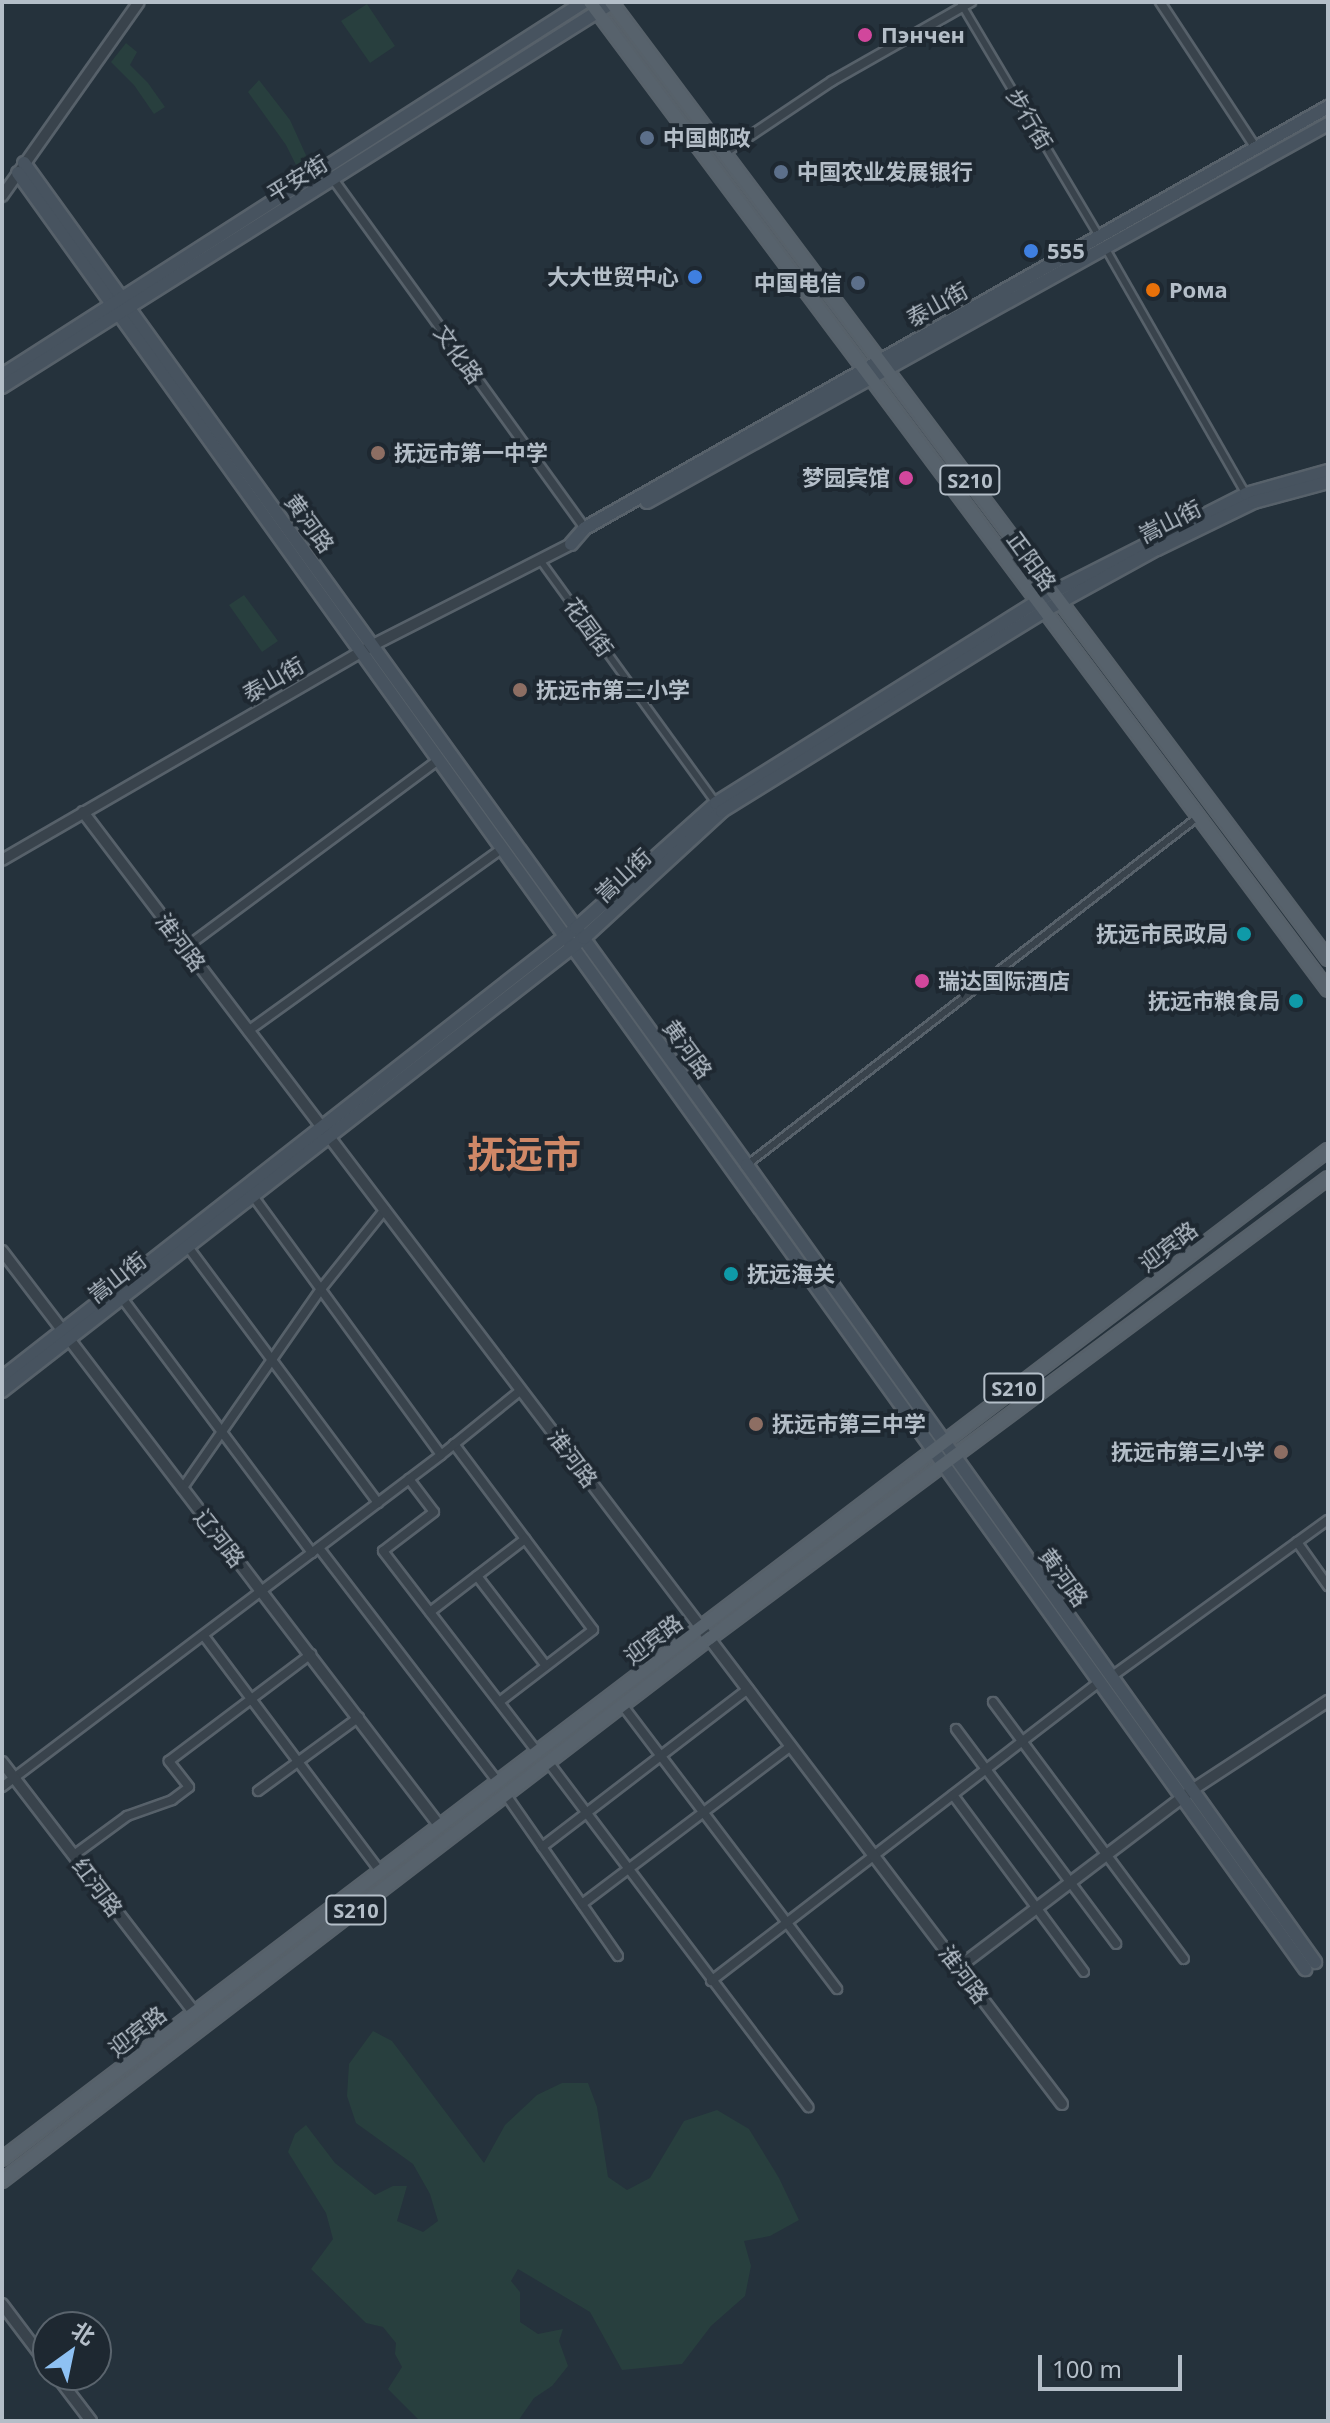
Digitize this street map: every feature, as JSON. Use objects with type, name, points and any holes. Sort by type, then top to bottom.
[{"type":"main road","name":"平安街","points":[[2,387],[120,305],[590,5],[612,2]]},
{"type":"main road","name":"正阳路","points":[[612,2],[722,155],[1328,959]]},
{"type":"main road","name":"平安街","points":[[2,375],[333,179],[590,5]]},
{"type":"main road","name":"正阳路","points":[[590,5],[870,374],[1328,990]]},
{"type":"main road","name":"泰山街","points":[[571,544],[870,374],[879,360],[1328,107]]},
{"type":"main road","name":"泰山街","points":[[571,544],[585,528],[870,374],[888,372],[1328,124]]},
{"type":"main road","name":"黄河路","points":[[21,168],[373,645],[747,1165],[948,1460],[1310,1966]]},
{"type":"main road","name":"黄河路","points":[[120,305],[360,652],[501,849],[938,1445]]},
{"type":"main road","name":"嵩山街","points":[[2,1391],[65,1335],[580,933],[719,807],[1057,597],[1246,494],[1328,471]]},
{"type":"main road","name":"嵩山街","points":[[1057,597],[1254,502],[1328,482]]},
{"type":"main road","name":"嵩山街","points":[[2,1378],[122,1298],[253,1196],[326,1132]]},
{"type":"main road","name":"迎宾路","points":[[2,2181],[623,1706],[706,1633],[938,1445],[1328,1150]]},
{"type":"main road","name":"迎宾路","points":[[2,2159],[497,1781],[948,1460],[1328,1178]]},
{"type":"street","points":[[2,196],[139,2]]},
{"type":"street","points":[[1160,2],[1256,148]]},
{"type":"street","points":[[722,155],[832,81],[964,3]]},
{"type":"street","name":"步行街","points":[[964,3],[1099,236]]},
{"type":"street","name":"文化路","points":[[333,179],[585,528]]},
{"type":"street","points":[[1106,249],[1246,494]]},
{"type":"street","name":"泰山街","points":[[2,860],[360,652],[571,544]]},
{"type":"street","name":"花园街","points":[[540,560],[719,807]]},
{"type":"street","points":[[185,948],[438,760]]},
{"type":"street","name":"淮河路","points":[[83,812],[1062,2104]]},
{"type":"street","points":[[747,1165],[1198,817]]},
{"type":"street","points":[[248,1031],[501,849]]},
{"type":"street","points":[[253,1196],[441,1455]]},
{"type":"street","points":[[182,1489],[321,1289],[385,1209]]},
{"type":"street","points":[[188,1247],[378,1503]]},
{"type":"street","name":"辽河路","points":[[2,1251],[439,1825]]},
{"type":"street","points":[[122,1298],[221,1431],[497,1781]]},
{"type":"street","points":[[2,1787],[441,1455],[521,1390]]},
{"type":"street","points":[[454,1444],[593,1630],[499,1702]]},
{"type":"street","points":[[409,1479],[434,1512],[383,1551],[537,1752]]},
{"type":"street","points":[[711,1981],[1022,1741],[1328,1520]]},
{"type":"street","points":[[430,1612],[525,1539]]},
{"type":"street","points":[[1297,1542],[1328,1586]]},
{"type":"street","points":[[477,1576],[546,1666]]},
{"type":"street","points":[[204,1636],[380,1871]]},
{"type":"street","points":[[74,1855],[127,1816],[172,1800],[189,1787],[169,1761],[311,1654]]},
{"type":"street","points":[[542,1847],[748,1689]]},
{"type":"street","points":[[959,1967],[1187,1794],[1328,1701]]},
{"type":"street","points":[[993,1702],[1184,1959]]},
{"type":"street","points":[[623,1706],[837,1989]]},
{"type":"street","points":[[258,1791],[359,1717]]},
{"type":"street","points":[[956,1729],[1116,1944]]},
{"type":"street","points":[[582,1904],[791,1746]]},
{"type":"street","name":"红河路","points":[[2,1762],[194,2012]]},
{"type":"street","points":[[549,1763],[808,2107]]},
{"type":"street","points":[[506,1795],[618,1956]]},
{"type":"street","points":[[953,1795],[1084,1972]]},
{"type":"street","points":[[2,2304],[32,2344]]},
{"type":"street","points":[[68,2391],[91,2421]]},
{"type":"green space","points":[[367,4],[395,46],[370,63],[341,21]]},
{"type":"green space","points":[[126,43],[137,52],[130,65],[165,107],[154,114],[134,85],[111,62]]},
{"type":"green space","points":[[259,80],[290,120],[310,164],[298,169],[286,145],[248,92]]},
{"type":"green space","points":[[244,595],[278,641],[262,652],[229,605]]},
{"type":"green space","points":[[373,2031],[392,2041],[484,2163],[505,2125],[537,2095],[562,2083],[588,2083],[597,2107],[608,2177],[627,2190],[650,2178],[684,2121],[717,2110],[749,2129],[779,2178],[799,2220],[770,2236],[744,2241],[751,2266],[745,2296],[711,2326],[682,2364],[622,2370],[590,2312],[518,2269],[511,2281],[520,2292],[520,2322],[538,2334],[563,2329],[559,2341],[568,2366],[552,2386],[534,2398],[518,2421],[420,2421],[388,2389],[402,2367],[395,2354],[396,2343],[383,2327],[366,2323],[311,2269],[333,2239],[326,2213],[288,2152],[295,2134],[306,2125],[335,2163],[375,2195],[393,2186],[407,2186],[397,2221],[423,2232],[438,2221],[430,2194],[413,2164],[356,2123],[347,2096],[349,2064]]},
{"type":"place","name":"Пэнчен","points":[[865,35]]},
{"type":"place","name":"中国邮政","points":[[647,138]]},
{"type":"place","name":"中国农业发展银行","points":[[781,172]]},
{"type":"place","name":"555","points":[[1031,251]]},
{"type":"place","name":"大大世贸中心","points":[[695,277]]},
{"type":"place","name":"中国电信","points":[[858,283]]},
{"type":"place","name":"Рома","points":[[1153,290]]},
{"type":"place","name":"抚远市第一中学","points":[[378,453]]},
{"type":"place","name":"梦园宾馆","points":[[906,478]]},
{"type":"place","name":"抚远市第二小学","points":[[520,690]]},
{"type":"place","name":"抚远市民政局","points":[[1244,934]]},
{"type":"place","name":"瑞达国际酒店","points":[[922,981]]},
{"type":"place","name":"抚远市粮食局","points":[[1296,1001]]},
{"type":"place","name":"抚远海关","points":[[731,1274]]},
{"type":"place","name":"抚远市第三中学","points":[[756,1424]]},
{"type":"place","name":"抚远市第三小学","points":[[1281,1452]]},
{"type":"district","name":"抚远市","points":[[524,1154]]}]
